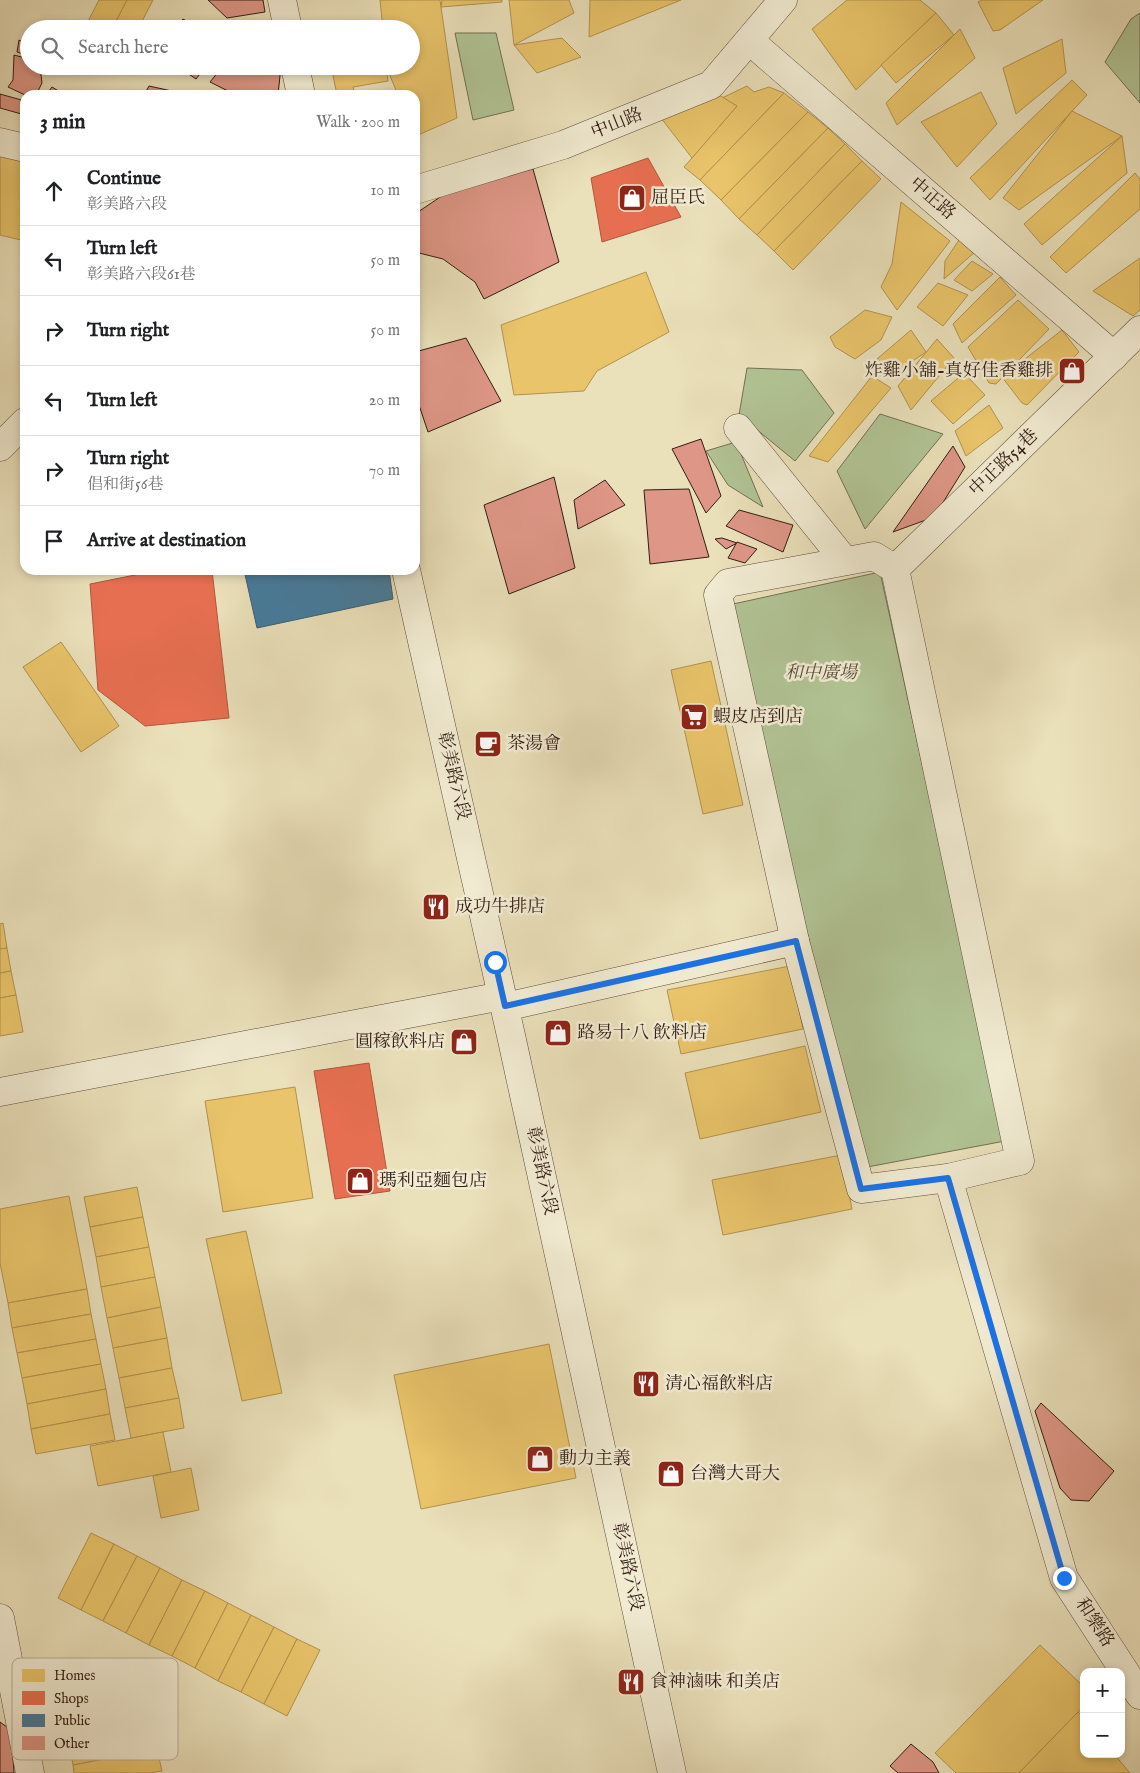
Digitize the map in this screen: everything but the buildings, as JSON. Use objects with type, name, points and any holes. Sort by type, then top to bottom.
[{"type":"street","points":[[282,0],[286,20]]},
{"type":"street","name":"中山路","points":[[420,188],[563,145],[711,85],[783,0]]},
{"type":"street","name":"中正路","points":[[750,41],[1114,356]]},
{"type":"street","points":[[297,75],[300,90]]},
{"type":"street","points":[[0,142],[20,147]]},
{"type":"street","name":"中正路54巷","points":[[895,569],[1140,330]]},
{"type":"street","points":[[0,447],[20,427]]},
{"type":"street","points":[[738,428],[845,562]]},
{"type":"street","points":[[874,556],[895,569],[1020,1161],[948,1178],[861,1189],[796,941],[718,595],[728,582],[874,556]]},
{"type":"street","name":"彰美路六段","points":[[407,575],[504,1001],[672,1773]]},
{"type":"street","points":[[0,1092],[504,1001],[796,941]]},
{"type":"street","name":"和樂路","points":[[948,1178],[1064,1578],[1140,1694]]},
{"type":"street","points":[[0,1618],[12,1680]]},
{"type":"street","points":[[27,1760],[30,1773]]},
{"type":"green space","points":[[1140,13],[1140,103],[1105,62],[1131,19]]},
{"type":"green space","points":[[455,33],[496,33],[514,110],[473,120]]},
{"type":"green space","points":[[747,368],[802,370],[834,413],[795,461],[739,415]]},
{"type":"green space","points":[[880,414],[943,434],[865,529],[837,471]]},
{"type":"green space","points":[[736,442],[763,507],[728,485],[706,451]]},
{"type":"green space","name":"和中廣場","points":[[880,572],[1005,1141],[862,1168],[724,606]]},
{"type":"place","name":"屈臣氏","points":[[632,198]]},
{"type":"place","name":"炸雞小舖-真好佳香雞排","points":[[1072,371]]},
{"type":"place","name":"蝦皮店到店","points":[[694,717]]},
{"type":"place","name":"茶湯會","points":[[488,744]]},
{"type":"place","name":"成功牛排店","points":[[436,907]]},
{"type":"place","name":"路易十八 飲料店","points":[[558,1033]]},
{"type":"place","name":"圓稼飲料店","points":[[464,1042]]},
{"type":"place","name":"瑪利亞麵包店","points":[[360,1181]]},
{"type":"place","name":"清心福飲料店","points":[[646,1384]]},
{"type":"place","name":"動力主義","points":[[540,1459]]},
{"type":"place","name":"台灣大哥大","points":[[671,1474]]},
{"type":"place","name":"食神滷味 和美店","points":[[631,1682]]},
{"type":"route","points":[[495,962],[505,1006],[796,941],[861,1189],[948,1178],[1064,1578]]}]
